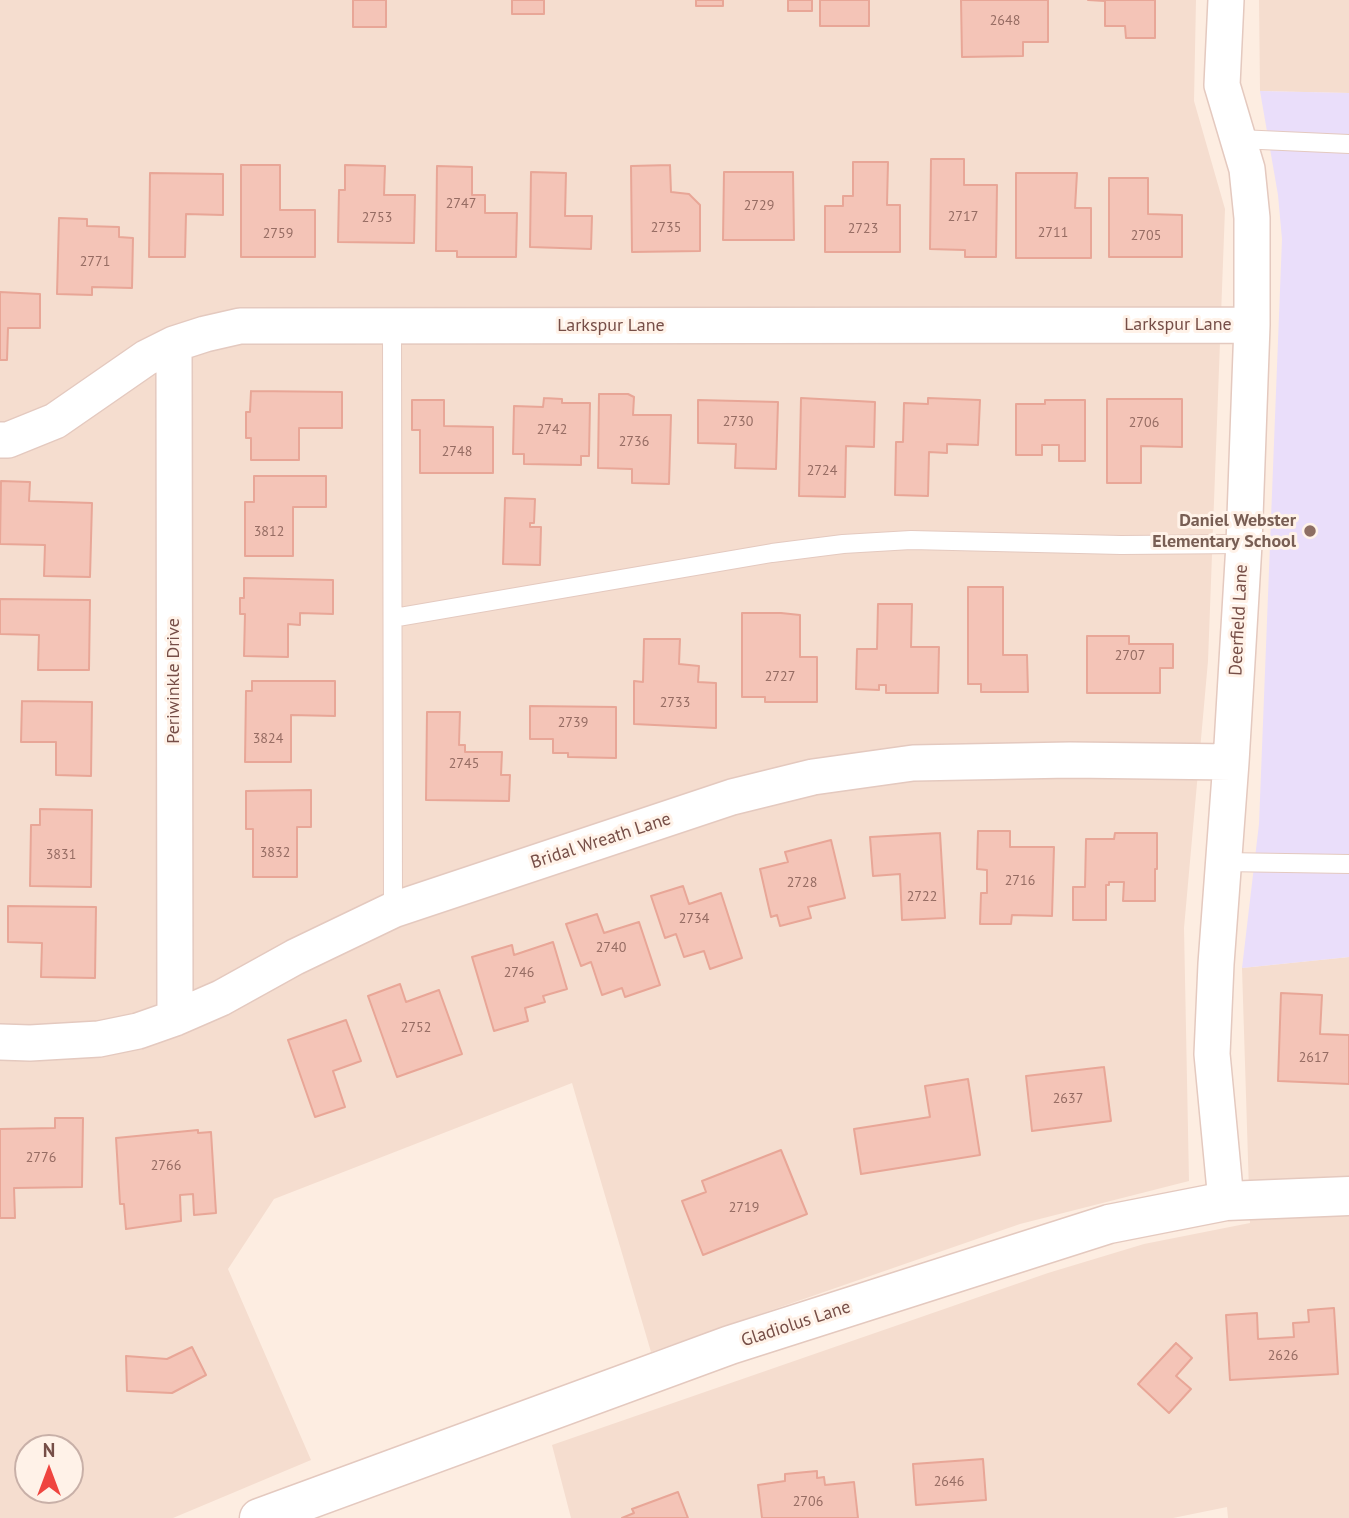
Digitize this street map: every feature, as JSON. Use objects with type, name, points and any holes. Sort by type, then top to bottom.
[{"type":"street","name":"Deerfield Lane","points":[[1226,0],[1222,85],[1247,169],[1252,218],[1252,325],[1244,544],[1212,1054],[1226,1201]]},
{"type":"street","name":"Larkspur Lane","points":[[0,440],[8,440],[55,421],[146,358],[174,344],[240,326],[1252,325]]},
{"type":"street","name":"Periwinkle Drive","points":[[174,344],[175,1018]]},
{"type":"street","name":"Bridal Wreath Lane","points":[[0,1042],[30,1044],[99,1039],[138,1031],[220,998],[295,957],[393,910],[732,797],[813,777],[913,763],[1070,760],[1231,762]]},
{"type":"street","name":"Gladiolus Lane","points":[[259,1518],[730,1345],[1109,1224],[1226,1201],[1349,1196]]},
{"type":"lane","points":[[1239,139],[1349,144]]},
{"type":"lane","points":[[392,327],[393,910]]},
{"type":"lane","points":[[393,618],[772,552],[843,544],[911,540],[1121,545],[1244,544]]},
{"type":"lane","points":[[1223,862],[1349,864]]},
{"type":"shaded area","points":[[0,0],[1196,0],[1194,101],[1225,209],[1208,661],[1184,928],[1189,1181],[1020,1224],[651,1352],[572,1083],[274,1199],[228,1269],[311,1460],[173,1518],[0,1518]]},
{"type":"shaded area","points":[[1259,0],[1349,0],[1349,93],[1260,91]]},
{"type":"shaded area","name":"Daniel Webster Elementary School","points":[[1260,91],[1349,93],[1349,957],[1242,968],[1259,824],[1282,239],[1278,195]]},
{"type":"shaded area","points":[[1349,957],[1349,1518],[1228,1518],[1227,1507],[1173,1518],[571,1518],[552,1445],[1048,1273],[1144,1244],[1250,1223],[1242,968]]},
{"type":"building","points":[[353,0],[386,0],[386,27],[353,27]]},
{"type":"building","points":[[512,0],[544,0],[544,14],[512,14]]},
{"type":"building","points":[[696,0],[723,0],[723,6],[696,6]]},
{"type":"building","points":[[788,0],[812,0],[812,11],[788,11]]},
{"type":"building","points":[[820,0],[869,0],[869,26],[820,26]]},
{"type":"building","points":[[961,0],[1048,0],[1048,42],[1023,42],[1023,56],[962,57]]},
{"type":"building","points":[[1088,0],[1155,0],[1155,38],[1126,38],[1125,26],[1105,26],[1105,1]]},
{"type":"building","points":[[931,159],[964,159],[964,185],[997,185],[996,257],[965,257],[965,250],[930,249]]},
{"type":"building","points":[[853,162],[888,162],[887,205],[900,205],[900,252],[825,252],[825,206],[843,206],[843,196],[853,196]]},
{"type":"building","points":[[241,165],[280,165],[280,210],[315,210],[315,257],[241,257]]},
{"type":"building","points":[[345,165],[385,166],[384,195],[415,195],[414,243],[338,242],[339,190],[345,190]]},
{"type":"building","points":[[670,165],[671,192],[689,194],[700,205],[700,251],[632,252],[631,166]]},
{"type":"building","points":[[437,166],[472,167],[472,195],[485,195],[485,213],[517,213],[516,257],[457,257],[457,251],[436,251]]},
{"type":"building","points":[[531,172],[566,173],[565,216],[592,216],[591,249],[530,247]]},
{"type":"building","points":[[724,172],[793,172],[794,240],[723,240]]},
{"type":"building","points":[[150,173],[223,174],[223,215],[186,214],[185,257],[149,257]]},
{"type":"building","points":[[1016,173],[1077,173],[1075,208],[1091,208],[1091,258],[1016,258]]},
{"type":"building","points":[[1109,178],[1148,178],[1148,214],[1182,215],[1182,257],[1109,257]]},
{"type":"building","points":[[59,218],[87,219],[87,226],[119,227],[119,237],[133,238],[132,288],[92,287],[92,295],[57,294]]},
{"type":"building","points":[[0,292],[40,294],[40,328],[8,328],[7,360],[0,360]]},
{"type":"building","points":[[251,391],[342,392],[342,428],[299,428],[299,460],[251,460],[251,438],[246,438],[246,412],[250,412]]},
{"type":"building","points":[[599,394],[628,394],[634,397],[633,415],[671,415],[669,484],[632,483],[632,469],[598,468]]},
{"type":"building","points":[[544,398],[562,399],[562,403],[590,403],[589,456],[581,456],[581,465],[524,464],[524,454],[513,454],[514,406],[543,407]]},
{"type":"building","points":[[801,398],[875,402],[874,447],[846,446],[845,497],[799,496]]},
{"type":"building","points":[[928,398],[980,400],[978,445],[947,444],[947,453],[929,452],[928,496],[895,495],[896,442],[903,442],[904,403],[928,404]]},
{"type":"building","points":[[1107,399],[1182,399],[1182,447],[1141,446],[1141,483],[1107,483]]},
{"type":"building","points":[[412,400],[444,400],[444,426],[493,427],[493,473],[420,473],[420,430],[412,430]]},
{"type":"building","points":[[698,400],[778,402],[776,469],[735,468],[736,444],[698,443]]},
{"type":"building","points":[[1045,400],[1085,400],[1085,461],[1059,461],[1059,445],[1042,445],[1042,455],[1016,455],[1016,404],[1045,404]]},
{"type":"building","points":[[254,476],[326,476],[326,507],[293,507],[293,556],[245,556],[245,502],[254,502]]},
{"type":"building","points":[[1,481],[30,482],[29,501],[92,503],[90,577],[44,576],[45,545],[0,544]]},
{"type":"building","points":[[505,498],[535,499],[534,523],[530,523],[530,527],[541,527],[540,565],[503,564]]},
{"type":"building","points":[[244,578],[333,580],[333,614],[300,613],[300,625],[288,624],[288,657],[244,656],[245,614],[240,614],[240,598],[244,598]]},
{"type":"building","points":[[968,587],[1003,587],[1003,655],[1027,655],[1028,692],[981,692],[981,684],[968,684]]},
{"type":"building","points":[[0,599],[90,600],[89,670],[38,670],[39,635],[0,634]]},
{"type":"building","points":[[878,604],[912,604],[911,647],[939,647],[938,693],[886,693],[886,685],[879,685],[879,690],[856,689],[857,649],[877,649]]},
{"type":"building","points":[[742,613],[800,615],[800,657],[817,657],[817,702],[765,702],[765,697],[742,697]]},
{"type":"building","points":[[1087,636],[1129,636],[1129,644],[1173,644],[1173,668],[1160,668],[1160,693],[1087,693]]},
{"type":"building","points":[[644,639],[680,639],[679,664],[699,666],[698,682],[716,683],[716,728],[634,724],[634,681],[643,682]]},
{"type":"building","points":[[252,681],[335,681],[335,716],[291,715],[291,762],[245,762],[246,691],[252,691]]},
{"type":"building","points":[[22,701],[92,702],[91,776],[56,775],[56,742],[21,742]]},
{"type":"building","points":[[530,706],[616,707],[616,758],[568,757],[568,753],[553,753],[553,739],[530,739]]},
{"type":"building","points":[[427,712],[460,712],[459,745],[465,745],[465,752],[502,752],[501,775],[510,775],[509,801],[426,800]]},
{"type":"building","points":[[311,790],[311,827],[297,827],[297,877],[253,877],[253,829],[246,829],[246,791]]},
{"type":"building","points":[[40,809],[92,810],[91,887],[30,886],[31,825],[40,825]]},
{"type":"building","points":[[978,831],[1010,831],[1010,847],[1054,847],[1052,916],[1012,915],[1011,924],[980,924],[981,893],[987,893],[987,870],[977,869]]},
{"type":"building","points":[[940,833],[945,918],[902,920],[900,874],[873,876],[870,837]]},
{"type":"building","points":[[1115,833],[1157,833],[1155,901],[1123,901],[1124,882],[1109,882],[1109,885],[1106,885],[1106,920],[1073,920],[1073,887],[1085,887],[1086,839],[1114,839]]},
{"type":"building","points":[[831,840],[845,898],[808,907],[811,918],[780,926],[777,915],[771,917],[760,869],[788,862],[785,852]]},
{"type":"building","points":[[683,886],[689,904],[721,893],[742,958],[710,969],[704,951],[684,957],[676,934],[665,938],[651,896]]},
{"type":"building","points":[[8,906],[96,907],[95,978],[41,977],[42,943],[8,942]]},
{"type":"building","points":[[597,914],[604,933],[639,922],[660,985],[625,997],[622,988],[602,995],[591,962],[581,966],[566,924]]},
{"type":"building","points":[[553,942],[567,989],[543,996],[545,1002],[525,1008],[528,1021],[494,1031],[472,957],[512,945],[514,955]]},
{"type":"building","points":[[400,984],[406,1002],[439,990],[462,1054],[397,1077],[368,996]]},
{"type":"building","points":[[1281,993],[1322,995],[1320,1034],[1349,1035],[1349,1084],[1278,1081]]},
{"type":"building","points":[[346,1020],[361,1061],[333,1071],[345,1107],[315,1117],[288,1040]]},
{"type":"building","points":[[1104,1067],[1111,1121],[1032,1131],[1026,1076]]},
{"type":"building","points":[[968,1079],[980,1155],[861,1174],[854,1129],[930,1117],[925,1086]]},
{"type":"building","points":[[55,1118],[83,1118],[82,1187],[14,1188],[15,1218],[0,1218],[0,1129],[55,1128]]},
{"type":"building","points":[[198,1130],[198,1133],[211,1132],[216,1213],[194,1215],[193,1194],[180,1195],[181,1221],[126,1229],[124,1204],[120,1204],[116,1138]]},
{"type":"building","points":[[781,1150],[807,1214],[703,1255],[682,1201],[706,1192],[702,1181]]},
{"type":"building","points":[[1334,1308],[1338,1374],[1230,1380],[1226,1315],[1257,1313],[1258,1339],[1294,1337],[1293,1323],[1309,1322],[1308,1310]]},
{"type":"building","points":[[1176,1343],[1192,1358],[1176,1376],[1191,1389],[1169,1413],[1138,1384]]},
{"type":"building","points":[[192,1347],[206,1375],[172,1393],[127,1391],[126,1356],[167,1359]]},
{"type":"building","points":[[983,1459],[986,1500],[916,1505],[913,1464]]},
{"type":"building","points":[[817,1471],[817,1478],[824,1477],[825,1485],[854,1482],[858,1518],[762,1518],[758,1485],[785,1481],[785,1474]]},
{"type":"building","points":[[678,1492],[688,1518],[622,1518],[634,1513],[632,1509]]},
{"type":"place","name":"Daniel Webster Elementary School","points":[[1310,531]]}]
